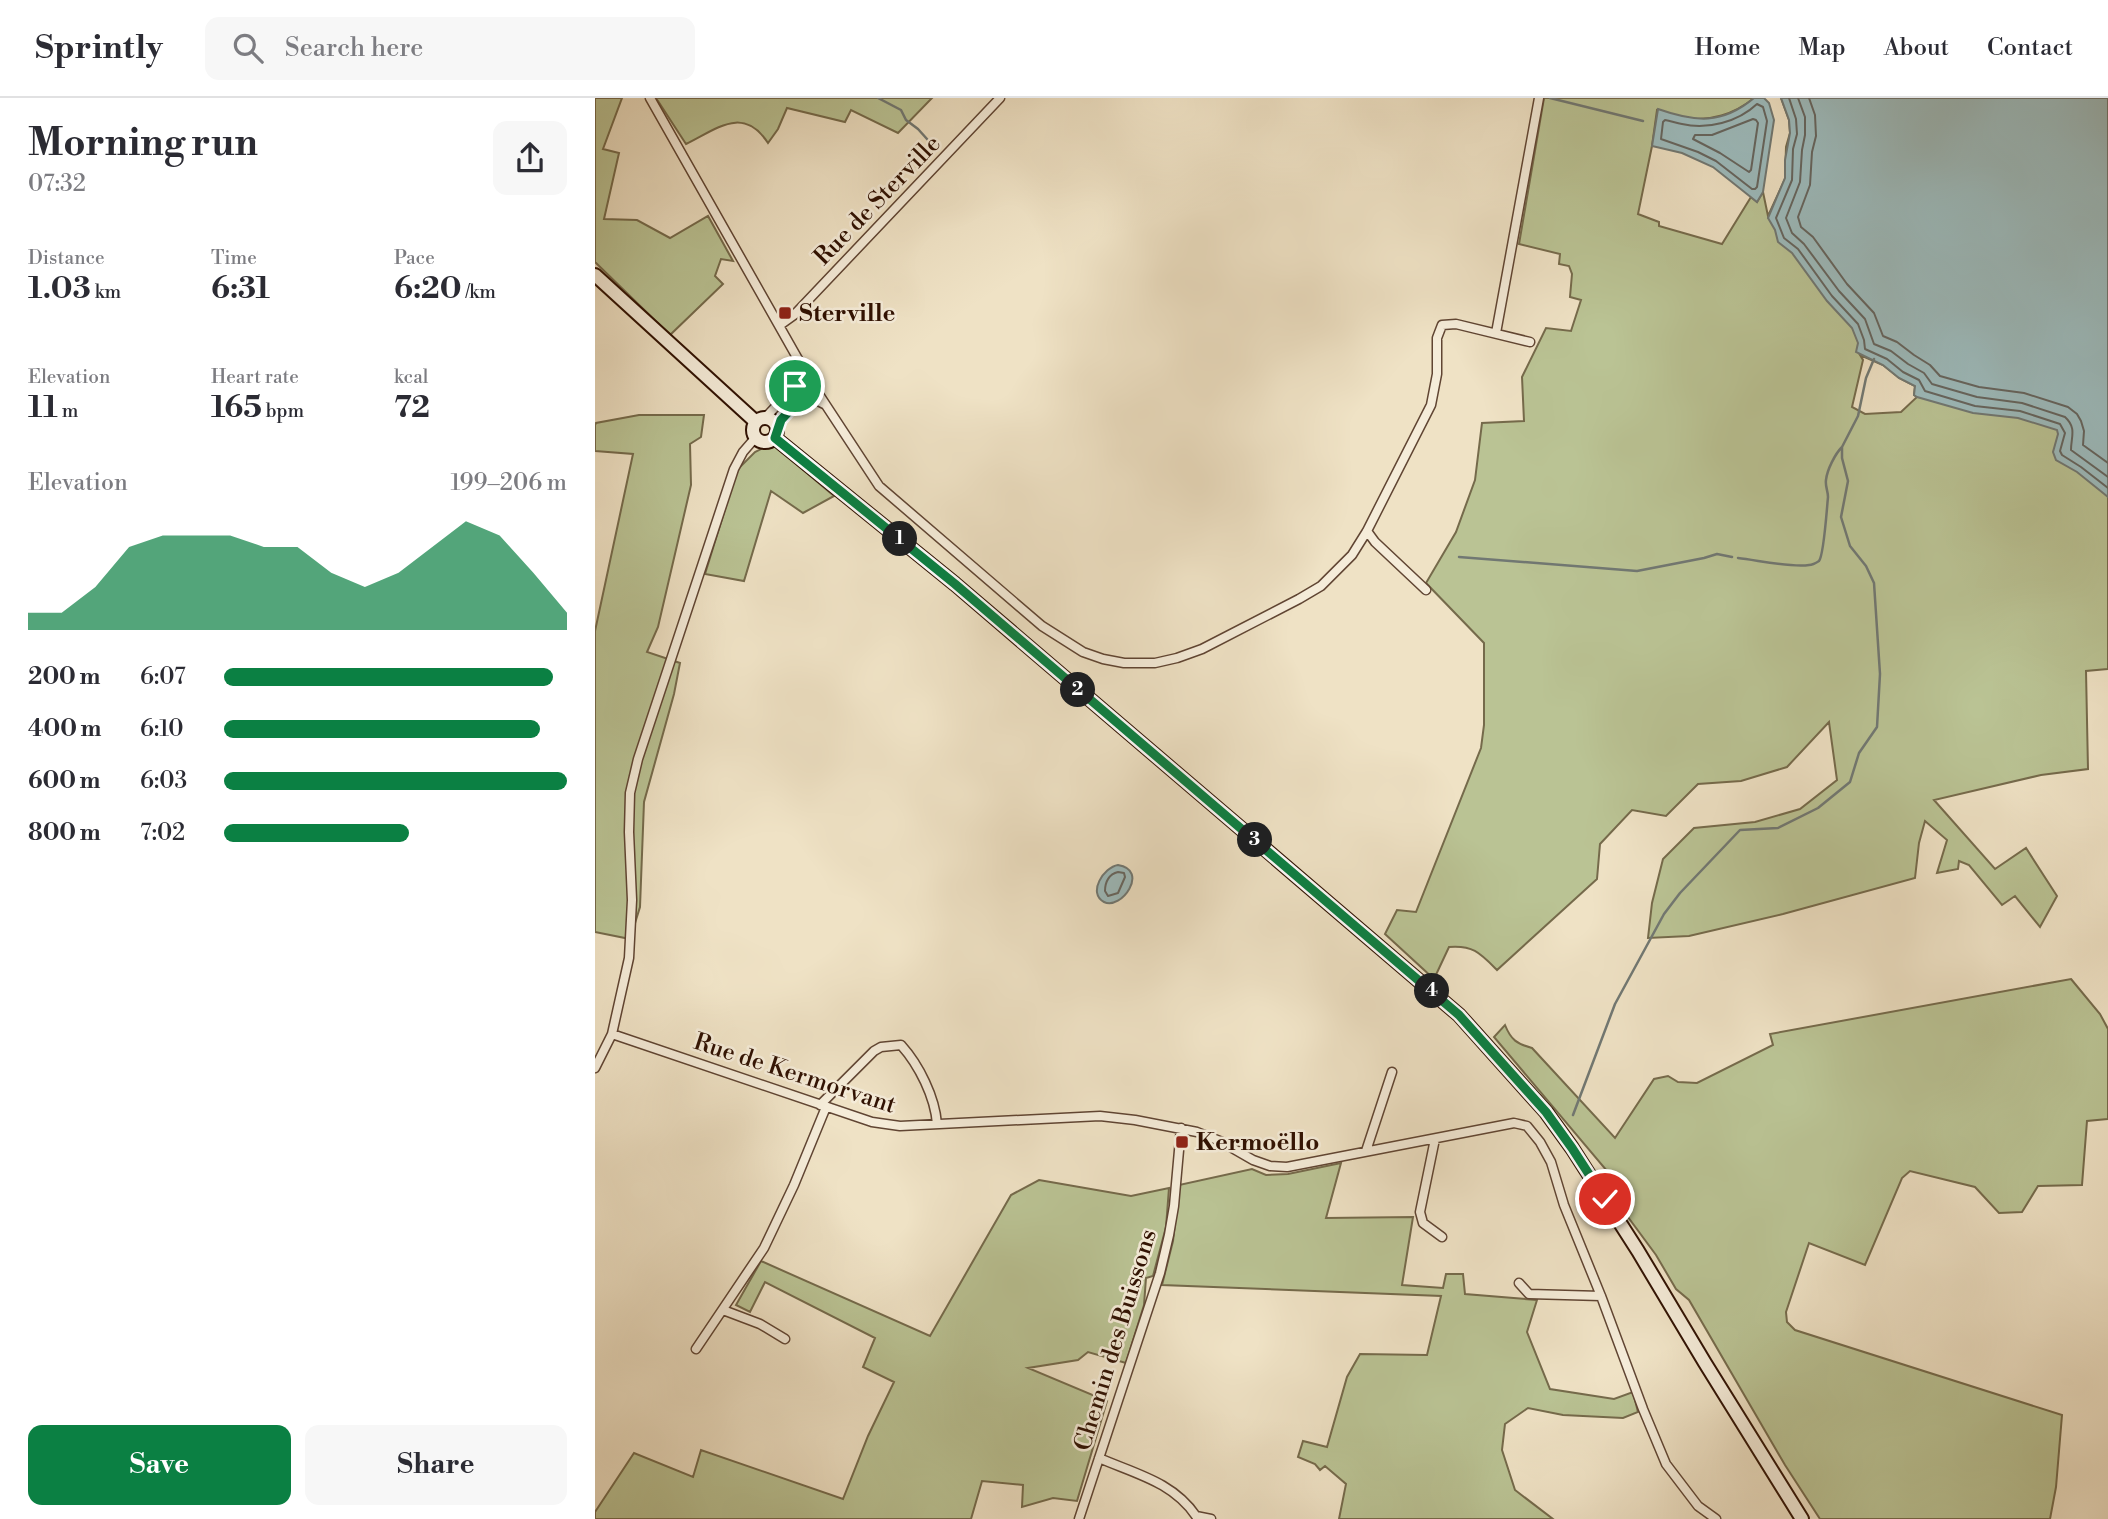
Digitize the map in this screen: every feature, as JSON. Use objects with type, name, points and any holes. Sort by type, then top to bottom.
[{"type":"main road","points":[[595,275],[760,420],[773,421],[776,433],[1459,1015],[1546,1112],[1572,1148],[1802,1519]]},
{"type":"main road","points":[[760,420],[753,430],[756,437],[767,442],[776,433]]},
{"type":"street","points":[[650,98],[803,368],[800,386],[802,397]]},
{"type":"street","name":"Rue de Sterville","points":[[780,325],[794,315],[1000,98]]},
{"type":"street","points":[[1496,334],[1539,98]]},
{"type":"street","points":[[800,386],[816,390],[879,486],[1042,626],[1083,652],[1103,659],[1124,663],[1155,663],[1202,649],[1299,599],[1321,586],[1352,555],[1431,405],[1437,374],[1437,338],[1442,325],[1456,324],[1530,342]]},
{"type":"street","points":[[760,420],[800,386]]},
{"type":"street","points":[[776,433],[791,408],[802,397],[808,396],[824,404]]},
{"type":"street","points":[[595,1068],[600,1045],[612,1034],[629,958],[632,900],[630,793],[638,759],[734,469],[743,452],[756,437]]},
{"type":"street","points":[[1367,531],[1375,542],[1426,590]]},
{"type":"street","name":"Rue de Kermorvant","points":[[612,1034],[873,1122],[900,1126],[1100,1116],[1197,1132],[1270,1166],[1287,1167],[1514,1123],[1527,1126],[1551,1162],[1564,1205],[1601,1296]]},
{"type":"street","points":[[696,1349],[764,1248],[798,1174],[823,1106],[874,1051],[881,1047],[901,1045],[909,1054],[922,1077],[936,1113],[937,1124]]},
{"type":"street","points":[[1366,1151],[1392,1072]]},
{"type":"street","name":"Chemin des Buissons","points":[[1079,1519],[1160,1273],[1169,1235],[1181,1128]]},
{"type":"street","points":[[1436,1139],[1420,1212],[1423,1223],[1443,1237]]},
{"type":"street","points":[[1519,1283],[1529,1294],[1601,1296],[1666,1464],[1698,1506],[1716,1519]]},
{"type":"street","points":[[723,1310],[760,1324],[785,1339]]},
{"type":"street","points":[[1100,1458],[1172,1490],[1188,1503],[1196,1517],[1211,1519]]},
{"type":"green space","points":[[595,98],[622,98],[603,149],[619,153],[604,219],[637,220],[670,238],[708,216],[733,261],[721,259],[715,276],[723,284],[670,335],[595,262]]},
{"type":"green space","points":[[656,98],[932,98],[898,133],[851,110],[845,122],[787,108],[778,129],[768,143],[749,125],[739,123],[719,127],[686,144]]},
{"type":"green space","points":[[1544,98],[1754,98],[1747,104],[1712,118],[1685,118],[1657,110],[1638,214],[1659,222],[1659,226],[1722,244],[1751,197],[1757,202],[1763,192],[1768,216],[1785,179],[1786,147],[1790,133],[1789,120],[1781,98],[2108,98],[2108,669],[2086,671],[2088,769],[2041,775],[1934,800],[1995,869],[2026,848],[2057,896],[2040,927],[2015,896],[2002,905],[1969,865],[1959,861],[1958,869],[1937,873],[1947,840],[1925,821],[1919,843],[1915,878],[1689,936],[1648,938],[1652,903],[1663,859],[1694,828],[1755,822],[1800,809],[1837,780],[1829,722],[1787,767],[1741,781],[1698,784],[1666,816],[1632,810],[1600,844],[1597,879],[1497,970],[1476,951],[1464,947],[1449,947],[1434,979],[1385,934],[1397,910],[1416,912],[1481,748],[1484,725],[1484,643],[1426,583],[1456,532],[1475,480],[1482,423],[1524,421],[1522,377],[1546,328],[1571,331],[1581,300],[1570,297],[1572,274],[1569,266],[1559,264],[1560,254],[1519,244]],"holes":[[[1860,355],[1883,365],[1915,386],[1914,395],[1917,397],[1901,412],[1865,414],[1852,407],[1863,360]]]},
{"type":"green space","points":[[639,415],[704,415],[701,437],[690,444],[691,485],[658,627],[647,652],[680,663],[644,802],[640,907],[630,939],[595,932],[595,631],[633,454],[595,451],[595,425]]},
{"type":"green space","points":[[767,446],[775,446],[834,496],[803,513],[771,491],[744,581],[705,574],[737,470],[755,452]]},
{"type":"green space","points":[[2071,979],[2100,1014],[2108,1029],[2108,1119],[2087,1121],[2082,1185],[2038,1186],[2022,1212],[1999,1213],[1975,1187],[1910,1171],[1902,1178],[1865,1265],[1809,1243],[1786,1312],[1787,1322],[1795,1330],[2062,1415],[2056,1487],[2050,1519],[1820,1519],[1785,1465],[1689,1300],[1676,1289],[1656,1255],[1628,1217],[1613,1178],[1494,1037],[1505,1025],[1512,1038],[1532,1048],[1615,1138],[1654,1079],[1668,1076],[1678,1082],[1697,1083],[1773,1045],[1770,1034]]},
{"type":"green space","points":[[1341,1163],[1326,1218],[1413,1217],[1402,1285],[1443,1288],[1446,1274],[1463,1274],[1465,1294],[1537,1300],[1527,1332],[1550,1389],[1614,1399],[1633,1392],[1638,1412],[1623,1418],[1563,1415],[1528,1408],[1505,1424],[1502,1450],[1515,1490],[1553,1519],[1339,1519],[1346,1484],[1325,1466],[1320,1470],[1315,1464],[1298,1457],[1303,1441],[1327,1447],[1347,1377],[1360,1354],[1427,1355],[1441,1296],[1162,1285],[1173,1241],[1179,1185],[1252,1169],[1266,1175],[1288,1174]]},
{"type":"green space","points":[[1039,1180],[1131,1196],[1169,1188],[1166,1227],[1153,1276],[1146,1278],[1144,1305],[1126,1363],[1088,1352],[1078,1360],[1028,1368],[1107,1401],[1077,1501],[1053,1498],[1022,1507],[1023,1485],[982,1481],[971,1519],[595,1519],[595,1512],[634,1453],[693,1477],[701,1450],[843,1499],[868,1436],[894,1382],[863,1367],[875,1338],[765,1282],[750,1312],[736,1305],[761,1261],[930,1336],[1011,1195]]},
{"type":"water","points":[[1754,98],[1764,98],[1769,103],[1774,120],[1763,192],[1757,202],[1713,167],[1682,153],[1652,146],[1658,109],[1684,117],[1719,117],[1731,113]]},
{"type":"water","points":[[1781,98],[2108,98],[2108,497],[2077,472],[2056,460],[2053,452],[2057,430],[2018,418],[1973,413],[1917,397],[1914,395],[1915,386],[1883,365],[1856,352],[1858,343],[1852,328],[1827,301],[1792,253],[1778,242],[1768,218],[1785,178],[1790,133],[1789,120]]},
{"type":"water","points":[[1118,865],[1127,868],[1132,874],[1129,889],[1118,901],[1104,902],[1097,893],[1099,881],[1108,870]]},
{"type":"waterway","points":[[878,98],[901,110],[906,120],[936,149]]},
{"type":"waterway","points":[[1550,98],[1643,121]]},
{"type":"waterway","points":[[1573,1115],[1615,1004],[1664,914],[1680,893],[1740,830],[1778,828],[1818,808],[1850,782],[1859,753],[1877,727],[1880,674],[1874,583],[1866,566],[1850,546],[1841,517],[1848,481],[1842,447],[1858,416],[1866,378],[1874,359]]},
{"type":"waterway","points":[[1738,558],[1793,565],[1810,565],[1819,561],[1826,520],[1827,476],[1842,447]]},
{"type":"waterway","points":[[1459,557],[1637,571],[1717,554],[1732,557]]},
{"type":"place","name":"Sterville","points":[[785,313]]},
{"type":"place","name":"Kermoëllo","points":[[1182,1142]]},
{"type":"route","points":[[795,386],[805,386],[802,397],[781,420],[775,438],[955,584],[1459,1015],[1546,1112],[1605,1199]]}]
